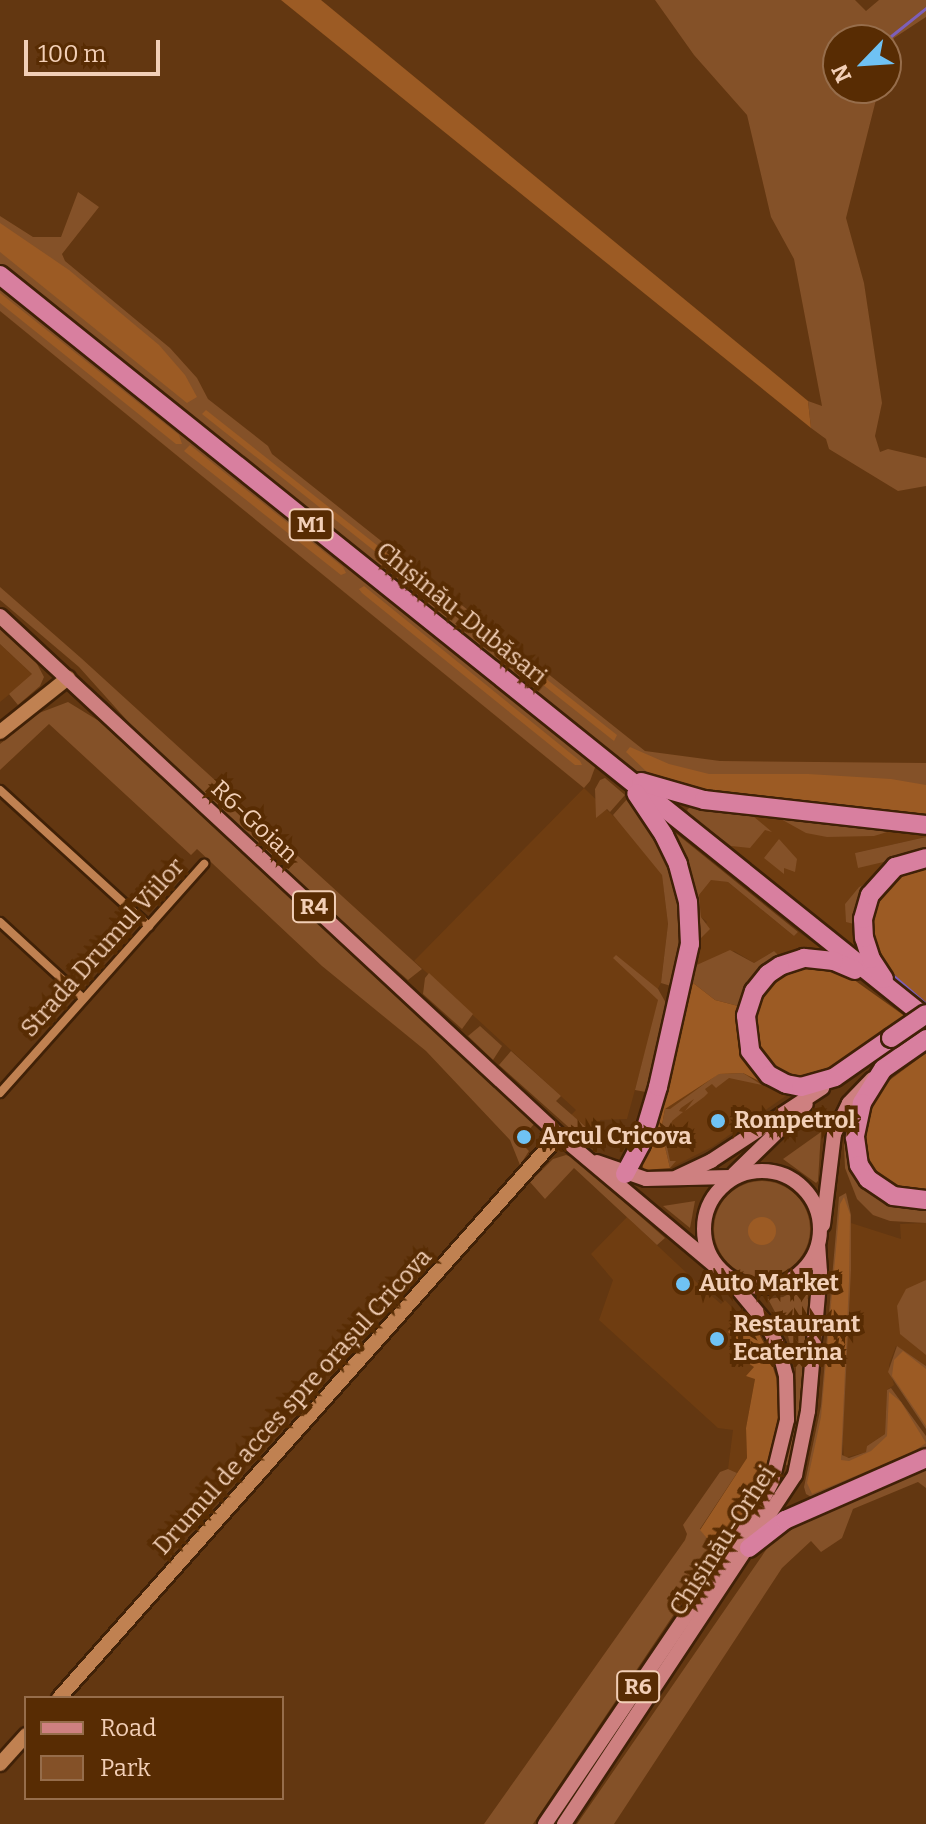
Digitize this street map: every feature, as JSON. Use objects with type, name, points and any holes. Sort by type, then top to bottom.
[{"type":"highway","name":"Chișinău-Dubăsari","points":[[0,275],[892,991]]},
{"type":"highway","points":[[623,774],[673,793],[704,800],[926,825]]},
{"type":"highway","points":[[623,774],[671,847],[683,882],[690,922],[683,984],[658,1087],[641,1144],[625,1174]]},
{"type":"highway","points":[[892,991],[871,959],[863,919],[870,895],[887,873],[902,863],[926,858]]},
{"type":"highway","points":[[876,978],[834,961],[804,958],[780,966],[768,974],[749,1002],[746,1037],[750,1051],[763,1069],[795,1087],[812,1086],[829,1082],[926,1016]]},
{"type":"highway","name":"M1","points":[[892,991],[926,1016]]},
{"type":"highway","name":"Chișinău-Orhei","points":[[883,1069],[919,1044]]},
{"type":"highway","points":[[883,1069],[858,1115],[855,1137],[859,1165],[868,1179],[893,1196],[926,1200]]},
{"type":"highway","points":[[749,1548],[785,1520],[926,1458]]},
{"type":"main road","name":"R6-Goian","points":[[0,616],[559,1135],[715,1266]]},
{"type":"main road","name":"Chișinău-Orhei","points":[[564,1824],[795,1475],[802,1449],[820,1272],[820,1239],[832,1144],[838,1124],[856,1094],[883,1069]]},
{"type":"main road","points":[[677,1177],[703,1166],[829,1082]]},
{"type":"main road","points":[[715,1266],[705,1238],[705,1216],[713,1198],[734,1173],[829,1082]]},
{"type":"main road","points":[[734,1173],[739,1143]]},
{"type":"main road","name":"R6-Goian","points":[[585,1157],[625,1174],[654,1180],[734,1173]]},
{"type":"main road","name":"R6","points":[[715,1266],[728,1277],[750,1285],[778,1284],[803,1269],[820,1239],[815,1206],[795,1180],[770,1171],[734,1173]]},
{"type":"main road","name":"Chișinău-Orhei","points":[[545,1824],[758,1509],[775,1471],[787,1420],[786,1376],[778,1346],[766,1323],[728,1277]]},
{"type":"street","points":[[0,732],[68,678]]},
{"type":"street","points":[[0,790],[149,926]]},
{"type":"street","name":"Strada Drumul Viilor","points":[[0,1093],[204,864]]},
{"type":"street","points":[[0,922],[83,998]]},
{"type":"street","name":"Drumul de acces spre orașul Cricova","points":[[61,1696],[559,1135]]},
{"type":"street","points":[[0,1764],[24,1737]]},
{"type":"shaded area","points":[[281,0],[321,0],[808,401],[811,428]]},
{"type":"shaded area","points":[[0,223],[69,270],[159,345],[185,375],[197,397],[187,403],[0,252]]},
{"type":"shaded area","points":[[0,293],[179,435],[182,444],[176,444],[0,303]]},
{"type":"shaded area","points":[[206,410],[617,735],[614,741],[202,414]]},
{"type":"shaded area","points":[[190,445],[343,567],[346,573],[341,575],[184,451]]},
{"type":"shaded area","points":[[364,586],[582,765],[575,765],[362,593],[359,589]]},
{"type":"shaded area","points":[[0,644],[33,675],[0,702]]},
{"type":"shaded area","points":[[630,747],[669,764],[709,774],[808,774],[891,779],[926,785],[926,817],[698,791],[648,773],[626,752]]},
{"type":"shaded area","points":[[584,788],[631,833],[662,874],[668,924],[661,983],[655,994],[659,1002],[627,1119],[600,1120],[600,1129],[589,1129],[571,1115],[576,1110],[414,961]]},
{"type":"shaded area","points":[[747,811],[926,830],[926,837],[855,853],[895,860],[874,879],[859,887],[845,904],[858,925],[868,962],[722,842],[726,844]]},
{"type":"shaded area","points":[[926,862],[926,1002],[898,979],[885,962],[871,937],[869,913],[885,882]]},
{"type":"shaded area","points":[[711,879],[728,882],[794,936],[798,932],[828,953],[777,963],[774,951],[754,963],[734,951],[690,968],[693,941],[707,922],[701,917],[699,895]]},
{"type":"shaded area","points":[[789,966],[836,967],[906,1017],[823,1072],[794,1077],[781,1072],[758,1050],[753,1038],[754,999]]},
{"type":"shaded area","points":[[688,979],[715,1000],[742,1007],[763,1083],[743,1073],[719,1074],[665,1109],[661,1130],[670,1168],[644,1170],[641,1161]]},
{"type":"shaded area","points":[[926,1053],[926,1195],[906,1194],[868,1170],[861,1128],[875,1091]]},
{"type":"shaded area","name":"Rompetrol","points":[[718,1074],[763,1075],[793,1091],[712,1147],[670,1168],[664,1144],[665,1109]]},
{"type":"shaded area","points":[[844,1197],[850,1214],[841,1460],[849,1461],[871,1451],[887,1436],[889,1392],[901,1402],[926,1443],[913,1452],[812,1494],[807,1483],[821,1417],[840,1204]]},
{"type":"shaded area","points":[[627,1217],[707,1292],[721,1304],[725,1300],[741,1317],[732,1328],[754,1356],[755,1379],[746,1428],[747,1458],[737,1473],[728,1469],[733,1430],[718,1428],[599,1320],[613,1280],[591,1254]]},
{"type":"shaded area","points":[[762,1217],[772,1221],[776,1231],[772,1241],[762,1245],[752,1241],[748,1231],[752,1221]]},
{"type":"shaded area","points":[[851,1223],[901,1239],[900,1224],[926,1223],[926,1366],[896,1346],[889,1365],[894,1385],[887,1390],[885,1434],[867,1446],[867,1452],[844,1458],[842,1431]]},
{"type":"shaded area","points":[[749,1315],[767,1349],[776,1377],[779,1417],[767,1472],[748,1508],[717,1550],[700,1530],[747,1458],[746,1428],[755,1379],[746,1376],[754,1367],[742,1359],[742,1344],[728,1332],[741,1317]]},
{"type":"shaded area","points":[[903,1351],[926,1369],[926,1426],[892,1376],[894,1360]]},
{"type":"green space","points":[[655,0],[855,0],[866,11],[879,0],[926,0],[926,17],[902,33],[902,24],[822,24],[822,104],[875,104],[846,218],[864,283],[882,403],[875,436],[880,452],[888,449],[926,458],[926,486],[898,491],[829,449],[826,439],[811,428],[808,401],[822,406],[794,259],[771,217],[747,115],[694,55]]},
{"type":"green space","points":[[78,192],[99,207],[62,254],[65,261],[170,348],[197,378],[208,399],[268,446],[272,454],[645,751],[720,761],[926,763],[926,820],[655,783],[595,746],[0,269],[0,216],[33,237],[61,237]]},
{"type":"green space","points":[[0,280],[597,762],[584,788],[0,311]]},
{"type":"green space","points":[[0,587],[422,969],[408,980],[377,953],[141,736],[79,667],[0,600]]},
{"type":"green space","points":[[0,628],[35,660],[44,677],[40,686],[18,705],[9,694],[32,674],[0,644]]},
{"type":"green space","points":[[68,702],[99,721],[535,1123],[527,1132],[529,1140],[524,1146],[529,1151],[520,1165],[510,1140],[426,1051],[322,966],[197,849],[191,855],[49,724],[0,770],[0,744],[39,713]]},
{"type":"green space","points":[[605,778],[625,795],[610,812],[607,809],[596,818],[595,789]]},
{"type":"green space","points":[[628,798],[672,859],[686,925],[671,986],[661,983],[668,924],[662,875],[613,815]]},
{"type":"green space","points":[[692,805],[747,811],[772,832],[765,830],[750,848],[731,846],[690,815],[687,810]]},
{"type":"green space","points":[[770,813],[907,826],[874,836],[827,837],[806,833]]},
{"type":"green space","points":[[673,831],[798,932],[794,936],[728,882],[711,880],[699,895],[701,917],[710,929],[696,943],[671,837]]},
{"type":"green space","points":[[926,837],[926,852],[858,868],[855,853]]},
{"type":"green space","points":[[779,839],[797,859],[795,872],[784,868],[784,874],[764,858]]},
{"type":"green space","points":[[874,879],[858,925],[846,922],[845,904],[859,887]]},
{"type":"green space","points":[[730,950],[754,963],[774,951],[777,954],[777,963],[742,1007],[715,1000],[688,979],[690,968]]},
{"type":"green space","points":[[616,955],[658,989],[670,1010],[651,1093],[635,1090],[658,1000],[613,958]]},
{"type":"green space","points":[[429,973],[473,1014],[462,1029],[423,994],[425,978]]},
{"type":"green space","points":[[480,1026],[502,1046],[493,1060],[468,1036]]},
{"type":"green space","points":[[511,1051],[561,1096],[556,1101],[587,1128],[574,1132],[499,1065]]},
{"type":"green space","points":[[743,1073],[762,1085],[729,1078],[716,1088],[712,1084],[705,1089],[708,1093],[685,1111],[694,1099],[681,1108],[679,1111],[683,1112],[672,1121],[671,1138],[666,1142],[670,1161],[676,1161],[670,1168],[661,1130],[665,1109],[670,1109],[718,1074]]},
{"type":"green space","points":[[850,1121],[926,1204],[926,1223],[890,1221],[873,1215],[857,1199],[845,1168],[844,1145]]},
{"type":"green space","points":[[821,1132],[818,1181],[816,1183],[783,1159]]},
{"type":"green space","points":[[566,1155],[574,1158],[665,1238],[657,1245],[574,1168],[545,1199],[530,1182],[553,1159]]},
{"type":"green space","points":[[762,1181],[780,1184],[796,1195],[807,1211],[810,1229],[807,1247],[796,1263],[780,1274],[762,1277],[744,1274],[728,1263],[717,1247],[714,1229],[717,1211],[728,1195],[744,1184]]},
{"type":"green space","points":[[846,1193],[851,1215],[851,1270],[842,1455],[849,1458],[866,1452],[867,1446],[885,1434],[887,1390],[891,1388],[926,1436],[926,1448],[813,1498],[806,1494],[804,1487],[821,1406],[839,1197]]},
{"type":"green space","points":[[695,1201],[690,1228],[663,1206]]},
{"type":"green space","points":[[926,1280],[926,1355],[900,1334],[897,1306],[906,1289]]},
{"type":"green space","points":[[811,1282],[803,1405],[791,1466],[785,1465],[796,1412],[796,1368],[788,1336],[768,1299],[783,1297]]},
{"type":"green space","points":[[897,1346],[926,1366],[926,1429],[888,1372]]},
{"type":"green space","points":[[728,1469],[737,1473],[700,1529],[717,1550],[533,1824],[484,1824],[685,1540],[687,1534],[683,1525],[720,1472]]},
{"type":"green space","points":[[926,1470],[926,1488],[918,1482],[853,1509],[842,1538],[821,1552],[811,1541],[782,1568],[614,1824],[577,1824],[775,1537],[794,1525]]},
{"type":"waterway","points":[[902,27],[926,8]]},
{"type":"waterway","points":[[890,973],[926,1004]]},
{"type":"place","name":"Rompetrol","points":[[718,1121]]},
{"type":"place","name":"Arcul Cricova","points":[[524,1137]]},
{"type":"place","name":"Auto Market","points":[[683,1284]]},
{"type":"place","name":"Restaurant Ecaterina","points":[[717,1339]]}]
